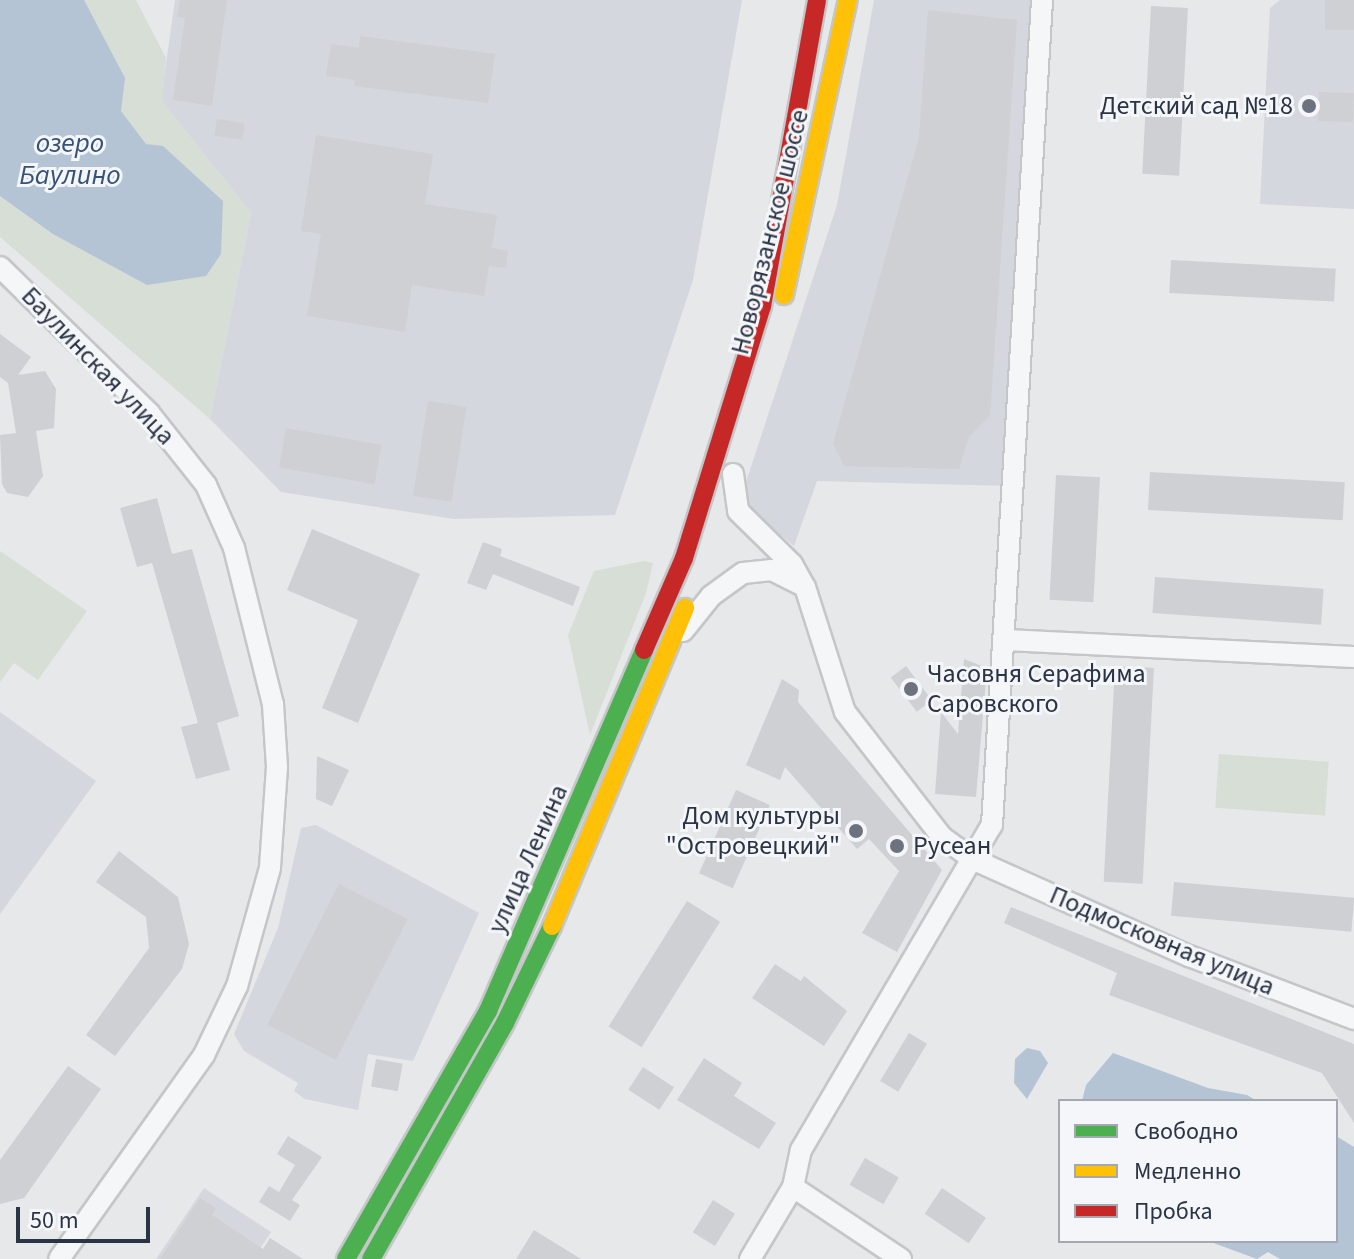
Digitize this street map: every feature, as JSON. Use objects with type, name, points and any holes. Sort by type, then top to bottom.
[{"type":"main road","name":"Новорязанское шоссе","points":[[726,467],[762,306],[817,0]]},
{"type":"main road","name":"Новорязанское шоссе","points":[[726,467],[742,443],[816,161],[848,0]]},
{"type":"main road","name":"улица Ленина","points":[[371,1259],[512,1009],[668,653],[726,467]]},
{"type":"main road","name":"улица Ленина","points":[[346,1259],[488,1011],[726,467]]},
{"type":"street","points":[[750,1259],[793,1187],[801,1150],[992,825],[1006,640],[1042,0]]},
{"type":"street","name":"Баулинская улица","points":[[0,267],[149,413],[206,485],[234,548],[273,705],[277,767],[270,868],[237,986],[204,1055],[59,1259]]},
{"type":"street","name":"Подмосковная улица","points":[[726,467],[738,511],[792,564],[805,587],[845,712],[893,780],[942,837],[972,859],[1189,956],[1354,1019]]},
{"type":"street","points":[[668,653],[711,596],[743,573],[772,570],[805,587]]},
{"type":"street","points":[[1006,640],[1354,657]]},
{"type":"street","points":[[793,1187],[901,1259]]},
{"type":"shaded area","points":[[0,0],[136,0],[166,58],[162,101],[251,213],[210,419],[0,237]]},
{"type":"shaded area","points":[[175,0],[742,0],[693,280],[615,515],[454,519],[281,492],[210,419],[251,213],[161,100]]},
{"type":"shaded area","points":[[874,0],[1036,0],[1010,486],[817,481],[794,546],[746,506],[744,488],[837,205]]},
{"type":"shaded area","name":"Детский сад №18","points":[[1280,0],[1354,0],[1354,209],[1260,204],[1270,8]]},
{"type":"shaded area","points":[[0,551],[87,611],[38,680],[14,663],[0,682]]},
{"type":"shaded area","points":[[644,561],[653,563],[646,593],[590,735],[568,635],[594,571]]},
{"type":"shaded area","points":[[0,712],[96,781],[0,914]]},
{"type":"shaded area","points":[[1219,754],[1329,762],[1325,816],[1215,808]]},
{"type":"shaded area","points":[[316,825],[479,913],[413,1061],[368,1054],[358,1110],[305,1099],[294,1091],[298,1083],[244,1051],[234,1034],[278,928],[301,828]]},
{"type":"shaded area","points":[[204,1188],[271,1232],[253,1259],[156,1259]]},
{"type":"water","name":"озеро Баулино","points":[[0,0],[84,0],[125,78],[121,111],[146,144],[163,146],[223,201],[221,254],[206,276],[147,285],[53,234],[0,196]]},
{"type":"water","points":[[1027,1048],[1040,1051],[1048,1063],[1027,1099],[1014,1083],[1015,1059]]},
{"type":"water","points":[[1113,1053],[1208,1088],[1254,1099],[1082,1099],[1086,1085]]},
{"type":"water","points":[[1338,1137],[1354,1147],[1354,1259],[1280,1259],[1268,1252],[1257,1259],[1213,1243],[1338,1243]]},
{"type":"building","points":[[180,0],[227,0],[212,106],[173,100],[185,18],[177,17]]},
{"type":"building","points":[[1325,0],[1354,0],[1354,30],[1325,30]]},
{"type":"building","points":[[1151,6],[1188,8],[1179,176],[1142,174]]},
{"type":"building","points":[[928,10],[1017,20],[990,416],[969,437],[959,469],[844,466],[833,444],[919,137]]},
{"type":"building","points":[[360,36],[495,54],[488,103],[354,86],[355,80],[326,76],[331,44],[359,48]]},
{"type":"building","points":[[1319,92],[1354,93],[1353,122],[1318,121]]},
{"type":"building","points":[[217,119],[245,123],[242,140],[215,136]]},
{"type":"building","points":[[316,135],[433,154],[425,204],[497,215],[492,248],[508,251],[506,268],[489,266],[484,296],[412,285],[405,332],[307,316],[321,234],[301,231]]},
{"type":"building","points":[[1171,260],[1336,269],[1334,302],[1169,293]]},
{"type":"building","points":[[0,334],[31,357],[18,375],[45,371],[56,389],[54,428],[36,431],[43,476],[28,497],[7,493],[2,484],[0,435],[16,433],[8,383],[0,377]]},
{"type":"building","points":[[428,401],[467,407],[452,502],[413,496]]},
{"type":"building","points":[[286,428],[382,445],[375,484],[279,467]]},
{"type":"building","points":[[1150,472],[1345,482],[1343,520],[1148,510]]},
{"type":"building","points":[[1056,475],[1100,477],[1093,602],[1049,600]]},
{"type":"building","points":[[157,498],[172,554],[192,549],[239,716],[217,723],[230,770],[196,779],[181,727],[198,723],[152,563],[137,567],[120,508]]},
{"type":"building","points":[[312,529],[420,574],[358,723],[322,708],[358,620],[287,590]]},
{"type":"building","points":[[483,542],[502,549],[500,556],[580,587],[573,606],[493,574],[486,590],[467,583]]},
{"type":"building","points":[[1155,577],[1324,589],[1321,625],[1152,613]]},
{"type":"building","points":[[964,659],[987,668],[976,797],[935,794],[941,712],[958,734]]},
{"type":"building","name":"Часовня Серафима Саровского","points":[[906,666],[932,700],[917,712],[891,677]]},
{"type":"building","points":[[1115,666],[1154,668],[1143,884],[1104,882]]},
{"type":"building","points":[[782,679],[799,690],[798,702],[942,870],[897,952],[862,933],[899,871],[869,839],[857,849],[785,767],[780,780],[746,765]]},
{"type":"building","points":[[317,756],[349,770],[332,806],[316,799]]},
{"type":"building","points":[[736,790],[770,805],[733,888],[699,873]]},
{"type":"building","points":[[119,851],[178,897],[189,944],[182,969],[115,1056],[86,1035],[149,948],[146,917],[96,882]]},
{"type":"building","points":[[1174,882],[1354,898],[1351,932],[1171,916]]},
{"type":"building","points":[[339,884],[408,919],[336,1060],[267,1025]]},
{"type":"building","points":[[687,901],[720,922],[642,1047],[609,1027]]},
{"type":"building","points":[[1011,907],[1354,1044],[1354,1123],[1322,1073],[1109,995],[1117,973],[1004,923]]},
{"type":"building","points":[[775,964],[801,981],[804,976],[847,1011],[824,1046],[752,998]]},
{"type":"building","points":[[909,1033],[927,1044],[898,1092],[880,1081]]},
{"type":"building","points":[[704,1058],[742,1083],[734,1096],[776,1123],[759,1149],[677,1100]]},
{"type":"building","points":[[376,1059],[403,1064],[398,1091],[371,1087]]},
{"type":"building","points":[[68,1066],[101,1089],[24,1198],[0,1204],[0,1160]]},
{"type":"building","points":[[643,1067],[674,1087],[659,1110],[628,1090]]},
{"type":"building","points":[[288,1136],[322,1157],[292,1200],[300,1205],[290,1221],[259,1202],[269,1186],[279,1192],[295,1165],[277,1154]]},
{"type":"building","points":[[865,1158],[899,1178],[883,1204],[850,1185]]},
{"type":"building","points":[[942,1188],[986,1218],[969,1243],[925,1214]]},
{"type":"building","points":[[200,1198],[216,1208],[212,1215],[263,1249],[270,1238],[303,1259],[160,1259]]},
{"type":"building","points":[[713,1200],[735,1214],[715,1246],[693,1232]]},
{"type":"building","points":[[534,1230],[581,1259],[516,1259]]},
{"type":"traffic: fast","points":[[346,1259],[488,1011],[644,650]]},
{"type":"traffic: fast","points":[[371,1259],[505,1023],[552,926]]},
{"type":"traffic: slow","points":[[784,295],[848,0]]},
{"type":"traffic: slow","points":[[552,926],[685,608]]},
{"type":"traffic: jam","points":[[644,650],[684,558],[762,306],[817,0]]},
{"type":"place","name":"Детский сад №18","points":[[1309,106]]},
{"type":"place","name":"Часовня Серафима Саровского","points":[[911,689]]},
{"type":"place","name":"Дом культуры \"Островецкий\"","points":[[856,831]]},
{"type":"place","name":"Русеан","points":[[897,846]]}]
